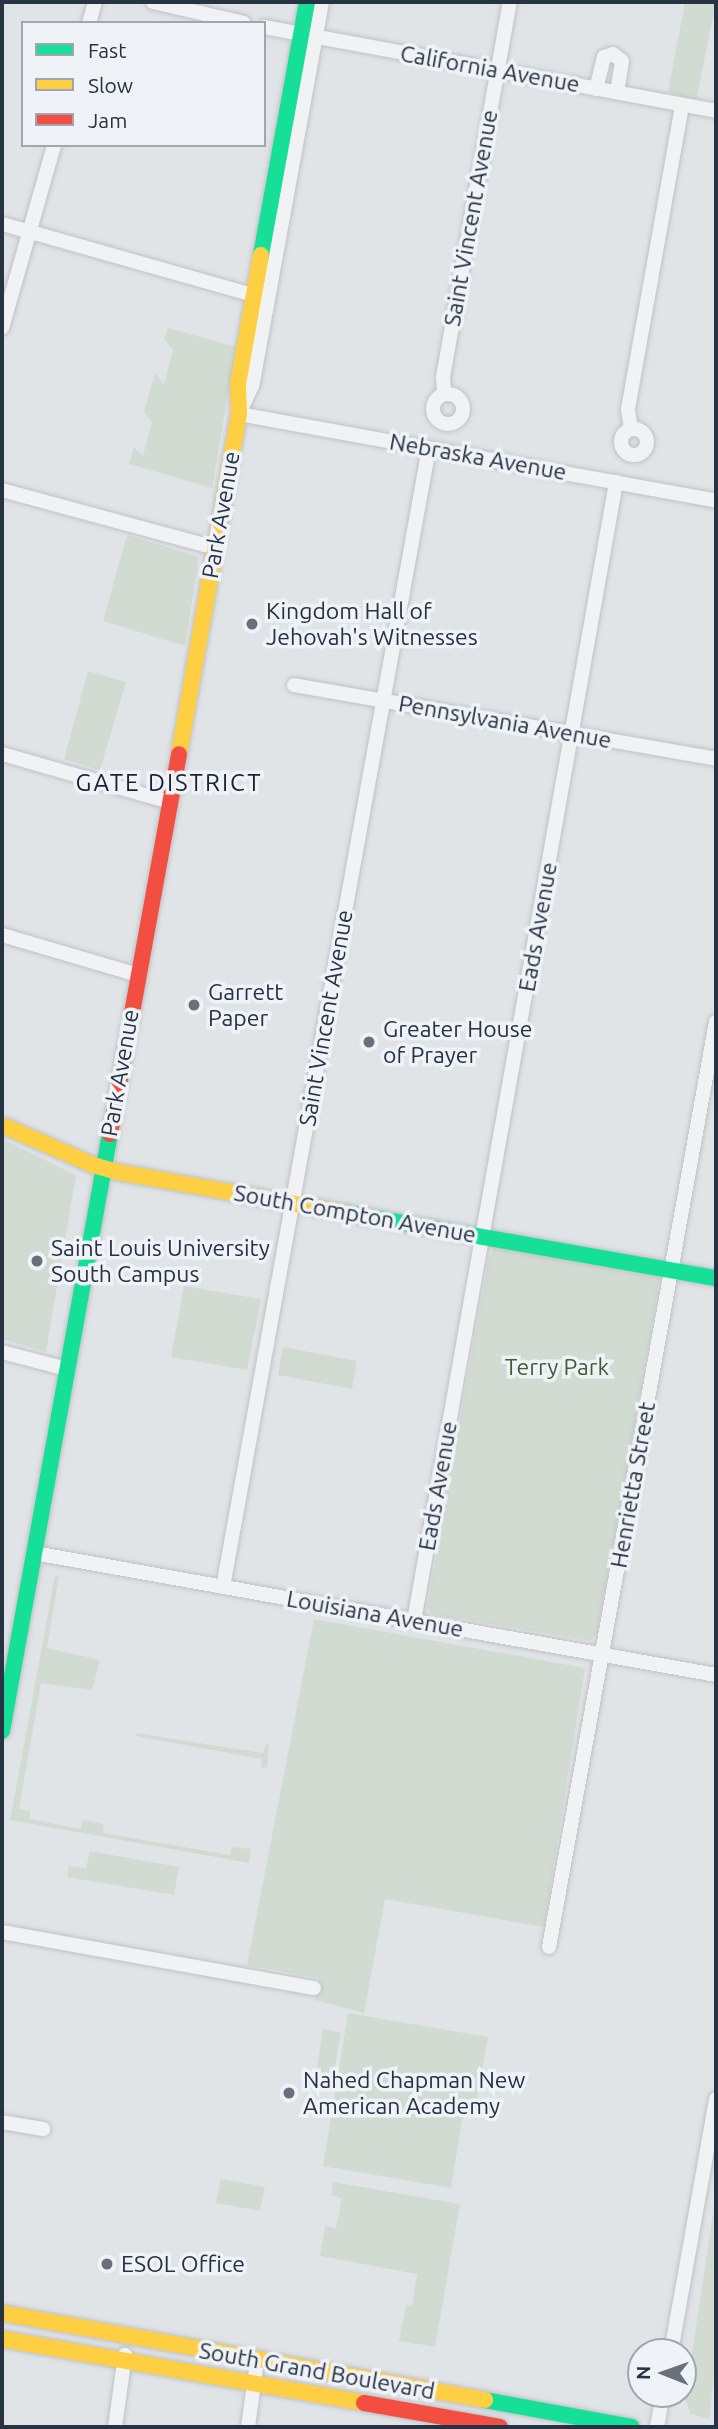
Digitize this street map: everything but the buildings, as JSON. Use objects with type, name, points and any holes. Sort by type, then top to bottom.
[{"type":"main road","name":"Park Avenue","points":[[2,1731],[216,548],[239,414],[238,384],[261,297],[309,35],[307,2]]},
{"type":"main road","name":"South Compton Avenue","points":[[2,1125],[103,1168],[716,1278]]},
{"type":"main road","name":"South Grand Boulevard","points":[[2,2313],[632,2427]]},
{"type":"main road","name":"South Grand Boulevard","points":[[2,2339],[441,2422],[500,2427]]},
{"type":"street","points":[[90,21],[95,2]]},
{"type":"street","points":[[153,2],[235,21]]},
{"type":"street","name":"Park Avenue","points":[[309,35],[322,2]]},
{"type":"street","name":"Saint Vincent Avenue","points":[[444,394],[443,377],[510,2]]},
{"type":"street","name":"California Avenue","points":[[266,27],[716,111]]},
{"type":"street","points":[[596,89],[601,62],[608,54],[613,54],[622,61],[617,93]]},
{"type":"street","points":[[631,429],[628,409],[682,105]]},
{"type":"street","points":[[2,328],[53,147]]},
{"type":"street","points":[[2,224],[261,297]]},
{"type":"street","name":"Nebraska Avenue","points":[[239,414],[716,501]]},
{"type":"street","name":"Saint Vincent Avenue","points":[[223,1587],[429,448]]},
{"type":"street","name":"Eads Avenue","points":[[414,1621],[616,482]]},
{"type":"street","points":[[2,489],[216,548]]},
{"type":"street","name":"Pennsylvania Avenue","points":[[294,684],[716,759]]},
{"type":"street","points":[[2,754],[169,802]]},
{"type":"street","points":[[2,935],[138,975]]},
{"type":"street","name":"Henrietta Street","points":[[549,1947],[716,1022]]},
{"type":"street","points":[[2,1352],[67,1370]]},
{"type":"street","name":"Louisiana Avenue","points":[[34,1553],[716,1675]]},
{"type":"street","points":[[2,1932],[314,1988]]},
{"type":"street","points":[[673,2338],[716,2099]]},
{"type":"street","points":[[2,2122],[43,2129]]},
{"type":"street","points":[[115,2427],[128,2337]]},
{"type":"street","points":[[248,2427],[257,2361]]},
{"type":"street","points":[[441,2422],[445,2395]]},
{"type":"street","points":[[657,2427],[660,2408]]},
{"type":"green space","points":[[685,2],[716,2],[696,102],[668,92]]},
{"type":"green space","points":[[168,328],[236,347],[212,488],[129,464],[134,447],[143,456],[152,422],[144,412],[155,373],[164,384],[173,350],[164,339]]},
{"type":"green space","points":[[127,535],[199,557],[185,646],[103,621]]},
{"type":"green space","points":[[88,671],[126,682],[100,770],[64,759]]},
{"type":"green space","name":"Saint Louis University South Campus","points":[[2,1139],[76,1175],[46,1352],[2,1339]]},
{"type":"green space","name":"Terry Park","points":[[495,1248],[658,1277],[660,1280],[597,1633],[591,1641],[433,1614],[427,1608],[489,1256]]},
{"type":"green space","points":[[184,1286],[261,1299],[247,1370],[171,1357]]},
{"type":"green space","points":[[283,1347],[357,1361],[352,1389],[278,1375]]},
{"type":"green space","points":[[55,1576],[59,1576],[47,1648],[100,1660],[92,1690],[41,1683],[19,1809],[30,1811],[30,1819],[81,1829],[83,1820],[104,1824],[103,1833],[230,1855],[232,1847],[251,1849],[249,1863],[10,1820]]},
{"type":"green space","points":[[314,1619],[585,1668],[544,1927],[385,1899],[364,2013],[315,2000],[319,1978],[247,1965]]},
{"type":"green space","points":[[136,1733],[263,1753],[266,1744],[269,1744],[267,1767],[261,1768],[262,1759],[135,1736]]},
{"type":"green space","points":[[90,1851],[179,1867],[174,1895],[67,1877],[69,1866],[86,1868]]},
{"type":"green space","points":[[348,2013],[488,2037],[475,2110],[464,2109],[451,2188],[323,2166]]},
{"type":"green space","points":[[323,2029],[341,2032],[333,2078],[316,2075]]},
{"type":"green space","points":[[221,2179],[265,2187],[260,2211],[216,2203]]},
{"type":"green space","points":[[333,2182],[460,2204],[435,2347],[399,2341],[406,2305],[412,2306],[417,2274],[320,2256],[325,2226],[336,2228],[342,2198],[331,2195]]},
{"type":"green space","points":[[716,2195],[716,2358],[709,2419],[691,2414],[689,2408],[697,2408],[697,2338],[694,2338]]},
{"type":"traffic: fast","points":[[261,255],[307,2]]},
{"type":"traffic: fast","points":[[2,1731],[110,1134]]},
{"type":"traffic: fast","points":[[347,1213],[716,1278]]},
{"type":"traffic: fast","points":[[485,2400],[632,2427]]},
{"type":"traffic: slow","points":[[179,754],[239,414],[238,384],[261,255]]},
{"type":"traffic: slow","points":[[2,1125],[93,1165],[118,1172],[347,1213]]},
{"type":"traffic: slow","points":[[2,2313],[485,2400]]},
{"type":"traffic: slow","points":[[2,2339],[364,2403]]},
{"type":"traffic: jam","points":[[110,1134],[179,754]]},
{"type":"traffic: jam","points":[[364,2403],[500,2427]]},
{"type":"place","name":"Kingdom Hall of Jehovah's Witnesses","points":[[252,624]]},
{"type":"place","name":"Garrett Paper","points":[[194,1005]]},
{"type":"place","name":"Greater House of Prayer","points":[[369,1042]]},
{"type":"place","name":"Saint Louis University South Campus","points":[[37,1261]]},
{"type":"place","name":"Nahed Chapman New American Academy","points":[[289,2093]]},
{"type":"place","name":"ESOL Office","points":[[107,2264]]},
{"type":"district","name":"GATE DISTRICT","points":[[169,783]]}]
